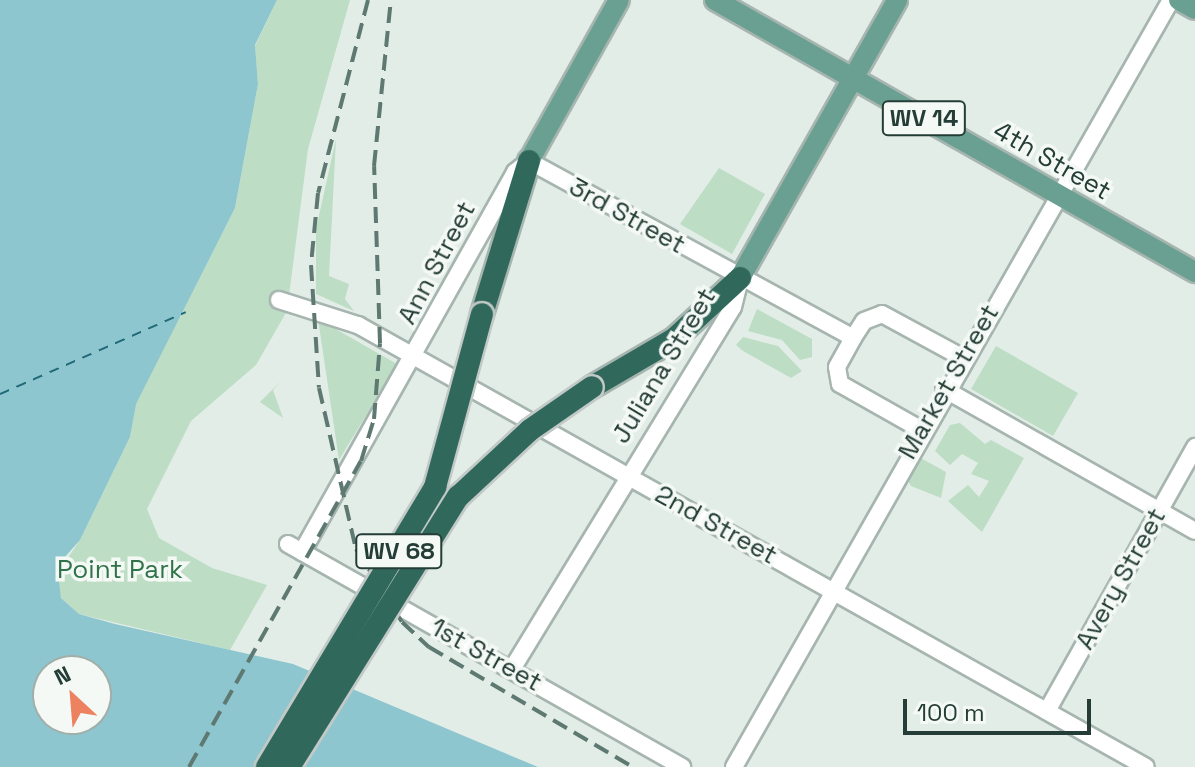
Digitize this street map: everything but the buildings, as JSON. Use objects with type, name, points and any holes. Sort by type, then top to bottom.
[{"type":"highway","name":"WV 68","points":[[267,767],[435,487],[482,314],[529,161]]},
{"type":"highway","name":"WV 68","points":[[289,767],[458,497],[530,430],[592,387],[674,339],[740,278]]},
{"type":"main road","name":"Ann Street","points":[[529,161],[619,0]]},
{"type":"main road","name":"4th Street","points":[[715,0],[1195,272]]},
{"type":"main road","name":"Juliana Street","points":[[740,278],[897,0]]},
{"type":"main road","points":[[1179,0],[1195,9]]},
{"type":"street","name":"Market Street","points":[[734,767],[920,429],[1171,0]]},
{"type":"street","name":"3rd Street","points":[[529,161],[853,338]]},
{"type":"street","name":"Ann Street","points":[[295,548],[416,357],[515,172],[529,161]]},
{"type":"street","name":"Juliana Street","points":[[512,669],[733,307],[740,278]]},
{"type":"street","name":"2nd Street","points":[[279,300],[323,310],[416,357],[1146,767]]},
{"type":"street","points":[[920,429],[840,384],[837,367],[853,338],[864,321],[882,314],[963,358]]},
{"type":"street","points":[[944,389],[1195,531]]},
{"type":"street","name":"Avery Street","points":[[1047,711],[1195,447]]},
{"type":"street","name":"1st Street","points":[[295,548],[682,767]]},
{"type":"green space","name":"Point Park","points":[[277,0],[350,0],[308,149],[287,311],[256,365],[191,421],[147,509],[159,538],[212,568],[267,585],[230,650],[79,614],[61,598],[56,575],[80,540],[130,437],[135,404],[235,208],[258,84],[255,46]]},
{"type":"green space","points":[[336,139],[329,276],[349,284],[345,299],[354,311],[316,294],[316,229]]},
{"type":"green space","points":[[719,168],[765,194],[732,254],[680,224]]},
{"type":"green space","points":[[757,309],[812,339],[812,357],[800,360],[782,340],[748,331]]},
{"type":"green space","points":[[318,319],[397,364],[339,460]]},
{"type":"green space","points":[[743,337],[778,346],[802,371],[791,378],[743,351],[736,345]]},
{"type":"green space","points":[[996,346],[1078,393],[1053,436],[971,389]]},
{"type":"green space","points":[[281,381],[273,390],[283,418],[260,402]]},
{"type":"green space","points":[[960,423],[985,444],[991,440],[1024,458],[982,532],[948,501],[968,485],[979,497],[989,481],[971,474],[978,463],[962,454],[950,465],[935,451],[950,425]]},
{"type":"green space","points":[[917,456],[946,472],[941,498],[911,486],[905,476]]},
{"type":"water","points":[[0,0],[277,0],[255,45],[258,84],[235,208],[136,404],[130,437],[80,540],[57,566],[61,598],[79,614],[293,664],[538,767],[0,767]]},
{"type":"ferry route","points":[[0,394],[186,312]]},
{"type":"railway","points":[[368,0],[318,193],[311,265],[319,388],[356,549],[402,622],[429,647],[633,767]]},
{"type":"railway","points":[[189,767],[361,461],[374,419],[380,343],[374,166],[391,0]]}]
